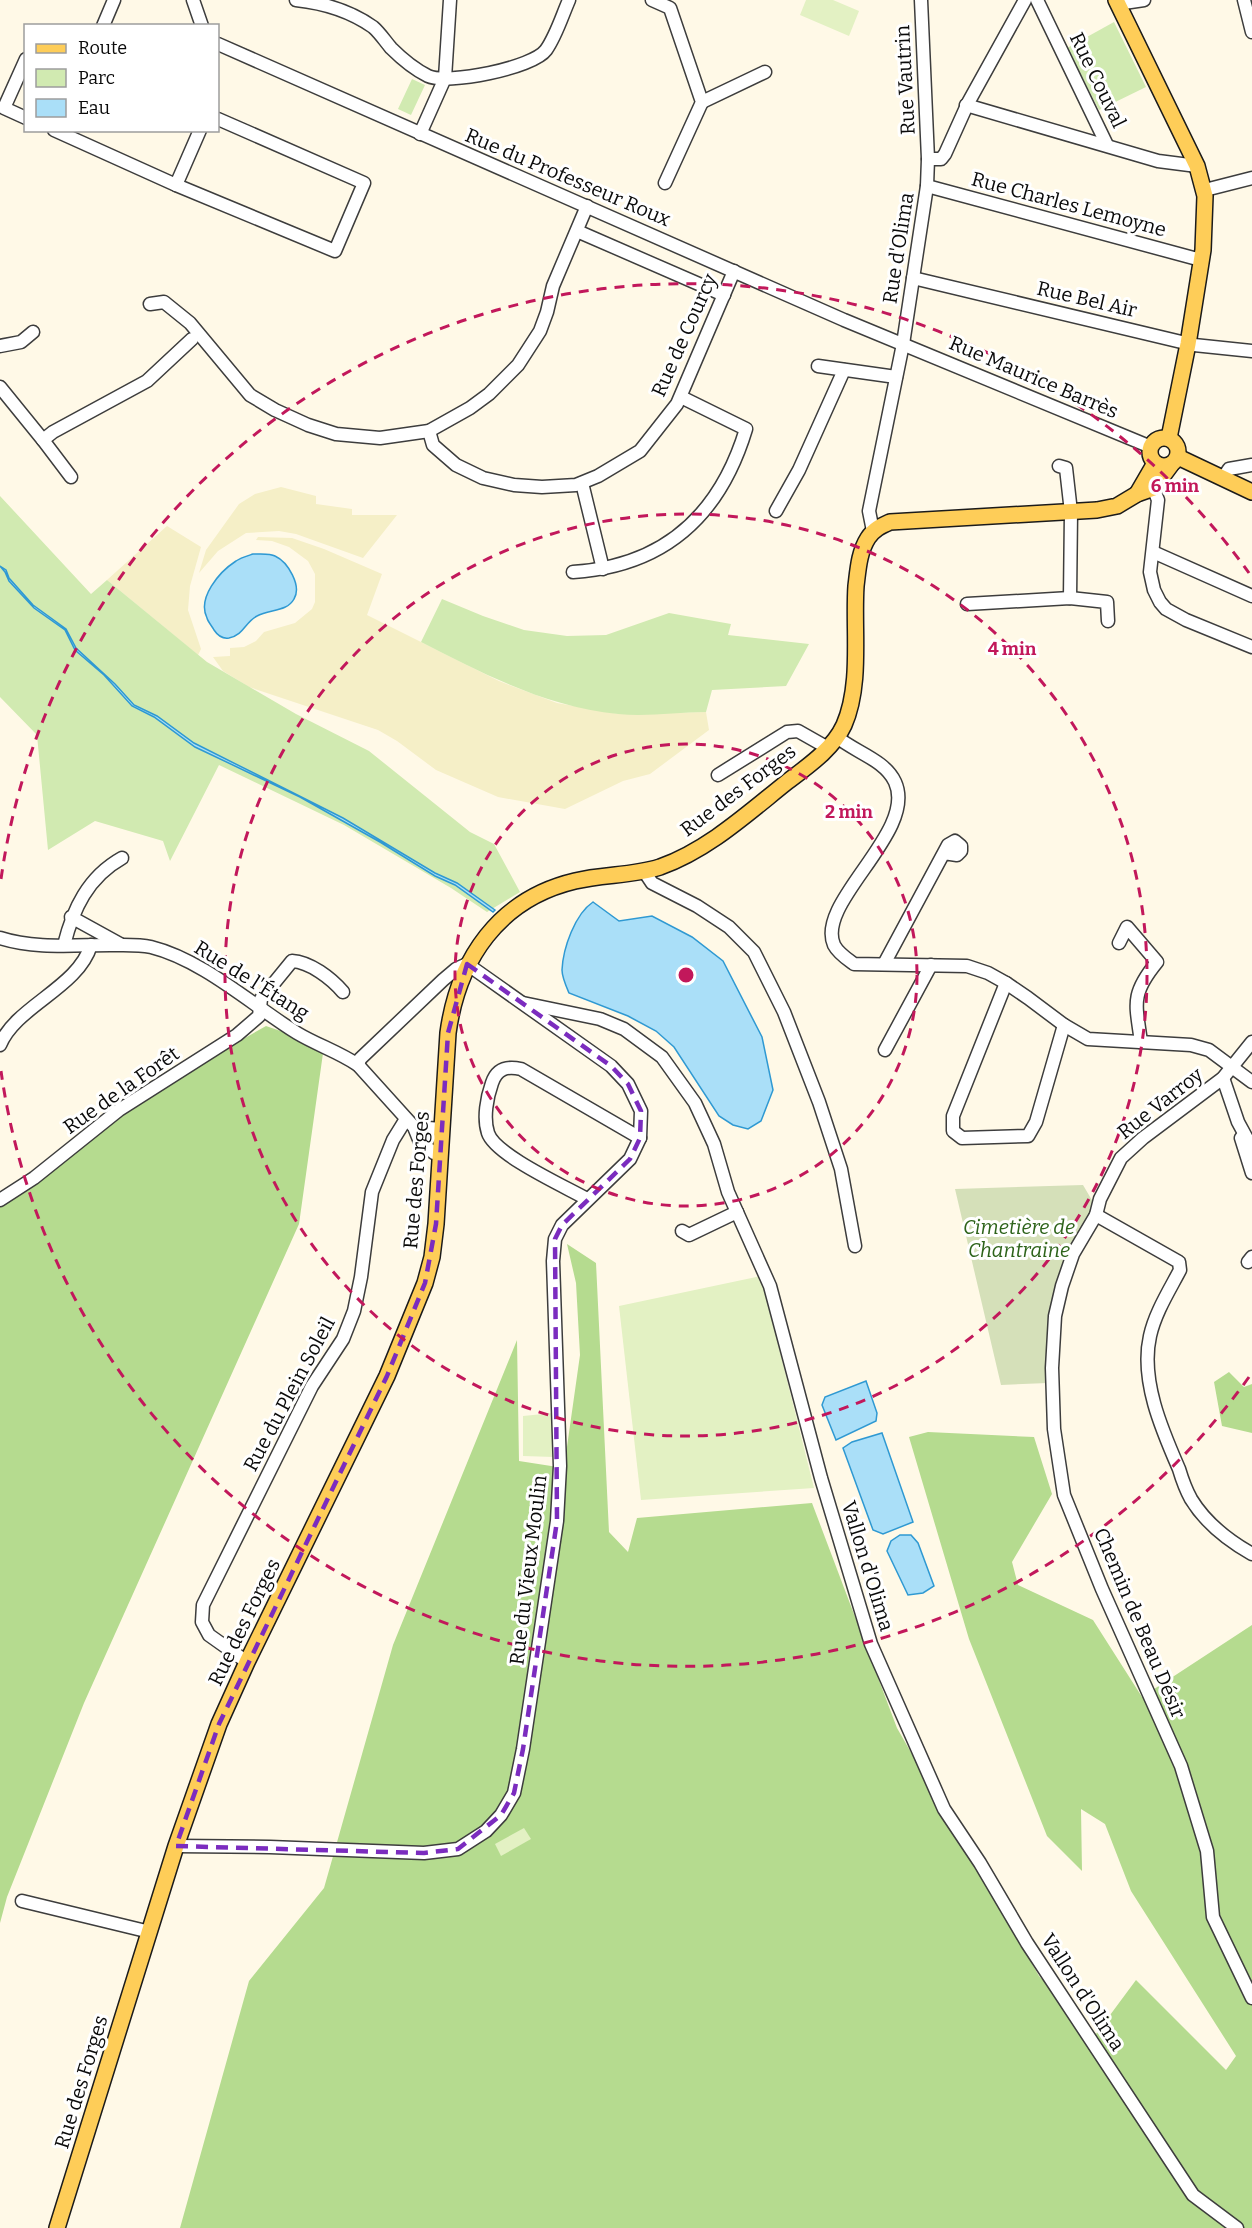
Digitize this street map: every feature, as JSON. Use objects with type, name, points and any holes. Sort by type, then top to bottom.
[{"type":"main road","points":[[1117,2],[1197,166],[1205,190],[1202,261],[1169,438]]},
{"type":"main road","points":[[1169,438],[1159,439],[1151,447],[1150,456],[1155,463],[1162,467],[1174,461],[1223,478],[1252,492]]},
{"type":"main road","points":[[873,531],[890,522],[1071,512],[1116,506],[1137,494],[1174,461],[1177,446],[1169,438]]},
{"type":"main road","points":[[1151,482],[1155,463]]},
{"type":"main road","name":"Rue des Forges","points":[[57,2228],[176,1846],[219,1724],[387,1376],[417,1304],[432,1257],[436,1224],[451,1009],[468,964],[492,929],[532,896],[577,880],[644,871],[676,860],[712,840],[742,819],[833,742],[851,705],[854,684],[858,567],[863,548],[873,531]]},
{"type":"street","points":[[104,24],[114,0]]},
{"type":"street","points":[[193,0],[199,23]]},
{"type":"street","points":[[296,0],[337,7],[374,28],[405,62],[430,77],[445,78],[483,74],[534,60],[546,51],[569,0]]},
{"type":"street","points":[[420,134],[445,78],[450,0]]},
{"type":"street","points":[[652,0],[670,8],[702,102]]},
{"type":"street","name":"Rue Vautrin","points":[[921,0],[928,159]]},
{"type":"street","points":[[928,159],[941,159],[945,154],[966,105],[1024,0]]},
{"type":"street","name":"Rue Couval","points":[[1037,0],[1107,145]]},
{"type":"street","points":[[1117,2],[1144,0]]},
{"type":"street","points":[[1244,0],[1252,32]]},
{"type":"street","name":"Rue du Professeur Roux","points":[[219,45],[903,344]]},
{"type":"street","points":[[24,63],[4,108],[24,116]]},
{"type":"street","points":[[665,183],[702,102],[765,72]]},
{"type":"street","points":[[966,105],[1158,161],[1197,166]]},
{"type":"street","points":[[58,132],[176,185],[335,251],[364,183],[219,119]]},
{"type":"street","points":[[176,185],[199,132]]},
{"type":"street","name":"Rue d'Olima","points":[[873,531],[869,511],[903,344],[927,186],[928,159]]},
{"type":"street","points":[[1205,190],[1252,178]]},
{"type":"street","name":"Rue Charles Lemoyne","points":[[927,186],[1202,261]]},
{"type":"street","points":[[150,304],[164,302],[190,323],[250,395],[283,414],[336,434],[380,438],[429,431],[470,408],[489,394],[518,365],[540,331],[553,286],[587,206]]},
{"type":"street","points":[[577,231],[724,295]]},
{"type":"street","name":"Rue de Courcy","points":[[429,431],[433,445],[456,465],[483,478],[523,486],[542,487],[582,483],[640,451],[681,397],[734,271]]},
{"type":"street","name":"Rue Bel Air","points":[[913,278],[1188,344],[1252,351]]},
{"type":"street","points":[[0,346],[21,342],[33,332]]},
{"type":"street","points":[[43,440],[53,432],[147,381],[192,339]]},
{"type":"street","name":"Rue Maurice Barrès","points":[[903,344],[1151,447]]},
{"type":"street","points":[[818,366],[896,377]]},
{"type":"street","points":[[776,511],[799,470],[844,370]]},
{"type":"street","points":[[0,387],[71,477]]},
{"type":"street","points":[[573,572],[603,569],[635,560],[670,541],[696,521],[720,491],[746,429],[681,397]]},
{"type":"street","points":[[1223,478],[1229,469],[1252,465]]},
{"type":"street","points":[[1059,466],[1066,468],[1071,512],[1070,598]]},
{"type":"street","points":[[1151,482],[1158,500],[1150,572],[1154,590],[1166,609],[1186,620],[1252,647]]},
{"type":"street","points":[[582,483],[603,569]]},
{"type":"street","points":[[1153,552],[1252,596]]},
{"type":"street","points":[[967,604],[1070,598],[1107,602],[1108,621]]},
{"type":"street","points":[[718,775],[787,732],[798,731],[850,747],[887,770],[896,784],[898,806],[891,827],[835,916],[832,935],[835,946],[854,964],[967,966],[988,973],[1006,983],[1064,1025],[1088,1039],[1187,1044],[1209,1050],[1252,1082]]},
{"type":"street","points":[[884,964],[944,853]]},
{"type":"street","points":[[64,945],[71,917],[88,886],[109,865],[122,858]]},
{"type":"street","points":[[644,871],[652,883],[697,906],[729,927],[753,952],[784,1012],[819,1102],[841,1169],[855,1246]]},
{"type":"street","points":[[71,917],[123,945]]},
{"type":"street","points":[[1119,943],[1127,927],[1157,962],[1142,980],[1137,995],[1141,1042]]},
{"type":"street","name":"Rue de l'Étang","points":[[0,938],[37,944],[150,947],[202,968],[260,1010],[300,1035],[358,1065],[410,1123],[420,1142],[434,1153],[441,1155]]},
{"type":"street","points":[[0,1045],[3,1037],[18,1021],[48,997],[87,958],[91,945]]},
{"type":"street","name":"Rue de la Forêt","points":[[0,1200],[34,1178],[119,1110],[237,1035],[259,1017],[261,999],[292,962],[303,962],[336,983],[343,992]]},
{"type":"street","points":[[358,1065],[360,1059],[443,980],[456,969],[468,964]]},
{"type":"street","name":"Vallon d'Olima","points":[[468,964],[523,1003],[600,1019],[624,1029],[662,1058],[695,1103],[714,1144],[728,1192],[770,1286],[821,1478],[871,1644],[944,1809],[980,1863],[1027,1943],[1193,2195],[1237,2228]]},
{"type":"street","points":[[885,1050],[931,964]]},
{"type":"street","points":[[1006,983],[953,1116],[953,1131],[962,1138],[1028,1136],[1036,1122],[1064,1025]]},
{"type":"street","points":[[523,1003],[611,1066],[628,1084],[641,1111],[640,1138],[521,1069],[509,1067],[500,1070],[493,1079],[487,1098],[488,1132],[494,1143],[508,1155],[587,1199]]},
{"type":"street","name":"Rue Varroy","points":[[1073,1254],[1096,1215],[1101,1199],[1121,1158],[1143,1138],[1223,1078],[1252,1042]]},
{"type":"street","name":"Rue Varroy","points":[[1223,1078],[1252,1173]]},
{"type":"street","name":"Rue Varroy","points":[[1238,1122],[1252,1148]]},
{"type":"street","points":[[410,1123],[442,1128]]},
{"type":"street","name":"Rue du Plein Soleil","points":[[247,1662],[209,1635],[202,1622],[203,1605],[312,1386],[344,1339],[354,1311],[361,1277],[372,1192],[393,1140],[410,1123]]},
{"type":"street","name":"Rue du Vieux Moulin","points":[[176,1846],[424,1853],[458,1849],[486,1831],[501,1815],[514,1793],[523,1749],[557,1521],[560,1466],[553,1261],[555,1239],[562,1225],[630,1159],[640,1138]]},
{"type":"street","points":[[682,1231],[689,1235],[737,1212]]},
{"type":"street","points":[[1096,1215],[1179,1262],[1180,1270],[1157,1314],[1150,1337],[1148,1361],[1152,1394],[1166,1438],[1191,1499],[1212,1524],[1252,1554]]},
{"type":"street","name":"Chemin de Beau Désir","points":[[1073,1254],[1055,1316],[1052,1368],[1054,1429],[1064,1495],[1102,1589],[1180,1766],[1207,1851],[1213,1917],[1252,1998]]},
{"type":"street","points":[[22,1901],[150,1932]]},
{"type":"highlighted area","points":[[467,964],[611,1066],[628,1084],[641,1111],[640,1138],[630,1159],[562,1225],[555,1239],[557,1521],[523,1749],[514,1793],[501,1815],[458,1849],[424,1853],[176,1846],[219,1724],[387,1376],[425,1283],[436,1224],[448,1033]]},
{"type":"shaded area","points":[[281,487],[316,496],[316,504],[352,509],[352,515],[397,515],[363,558],[296,534],[279,531],[246,533],[218,551],[199,573],[206,550],[239,504],[255,494]]},
{"type":"shaded area","points":[[167,526],[201,547],[190,586],[188,610],[201,649],[198,655],[107,580]]},
{"type":"shaded area","points":[[258,537],[292,538],[382,574],[367,615],[499,681],[557,703],[619,714],[706,712],[709,730],[650,774],[623,781],[565,809],[498,797],[436,770],[378,730],[249,687],[223,671],[213,657],[230,656],[230,648],[244,647],[256,641],[264,632],[295,623],[312,609],[315,602],[315,574],[308,561],[289,547],[272,541],[256,540]]},
{"type":"green space","points":[[806,0],[833,0],[859,11],[849,36],[800,15]]},
{"type":"green space","points":[[1114,22],[1146,87],[1099,110],[1067,48]]},
{"type":"green space","points":[[412,79],[425,85],[411,115],[398,109]]},
{"type":"green space","points":[[0,496],[91,594],[107,580],[207,662],[296,714],[369,751],[470,832],[494,844],[520,892],[487,912],[344,825],[219,765],[170,861],[163,841],[95,821],[48,850],[37,735],[0,697]]},
{"type":"green space","points":[[442,599],[524,630],[567,636],[606,635],[669,613],[731,624],[728,635],[809,644],[786,686],[712,690],[706,712],[618,714],[591,710],[541,697],[492,677],[421,642]]},
{"type":"green space","points":[[266,1026],[324,1046],[299,1224],[84,1703],[7,1897],[0,1923],[0,1200],[134,1101]]},
{"type":"green space","name":"Cimetière de Chantraine","points":[[1083,1185],[1096,1207],[1066,1257],[1048,1383],[1001,1385],[955,1189]]},
{"type":"green space","points":[[567,1244],[596,1263],[609,1532],[628,1552],[637,1518],[812,1503],[897,1728],[1039,1976],[1096,2034],[1136,1980],[1226,2070],[1236,2056],[1131,1891],[1105,1824],[1081,1809],[1082,1871],[1047,1836],[969,1639],[909,1437],[928,1432],[1034,1437],[1052,1494],[1012,1562],[1018,1585],[1093,1620],[1142,1697],[1252,1625],[1252,2228],[180,2228],[249,1981],[324,1888],[393,1645],[517,1340],[519,1461],[564,1468],[580,1355],[576,1283]]},
{"type":"green space","points":[[761,1276],[814,1488],[641,1500],[619,1306]]},
{"type":"green space","points":[[1229,1372],[1244,1387],[1252,1384],[1252,1433],[1222,1426],[1214,1382]]},
{"type":"green space","points":[[553,1413],[554,1457],[523,1456],[523,1416]]},
{"type":"green space","points":[[524,1828],[531,1839],[501,1856],[495,1844]]},
{"type":"water","points":[[253,554],[270,554],[285,563],[295,581],[296,594],[287,606],[257,616],[238,634],[229,638],[223,637],[216,632],[208,620],[205,610],[207,594],[229,566]]},
{"type":"water","points":[[0,566],[6,570],[9,578],[33,605],[66,629],[76,648],[115,684],[134,705],[157,716],[194,743],[343,818],[435,873],[457,883],[495,910],[493,912],[455,885],[435,876],[300,797],[195,747],[154,717],[132,706],[104,675],[75,650],[65,630],[34,608],[9,581]]},
{"type":"water","points":[[593,902],[619,921],[652,916],[692,937],[723,961],[762,1037],[773,1090],[761,1121],[748,1129],[733,1125],[719,1116],[674,1047],[656,1031],[628,1016],[569,993],[562,973],[565,952],[576,923]]},
{"type":"water","points":[[866,1381],[877,1413],[876,1421],[836,1440],[822,1405],[825,1397]]},
{"type":"water","points":[[882,1433],[913,1522],[883,1534],[873,1530],[843,1448],[852,1442]]},
{"type":"water","points":[[900,1535],[911,1535],[918,1543],[934,1586],[923,1593],[908,1595],[887,1551],[891,1541]]}]
